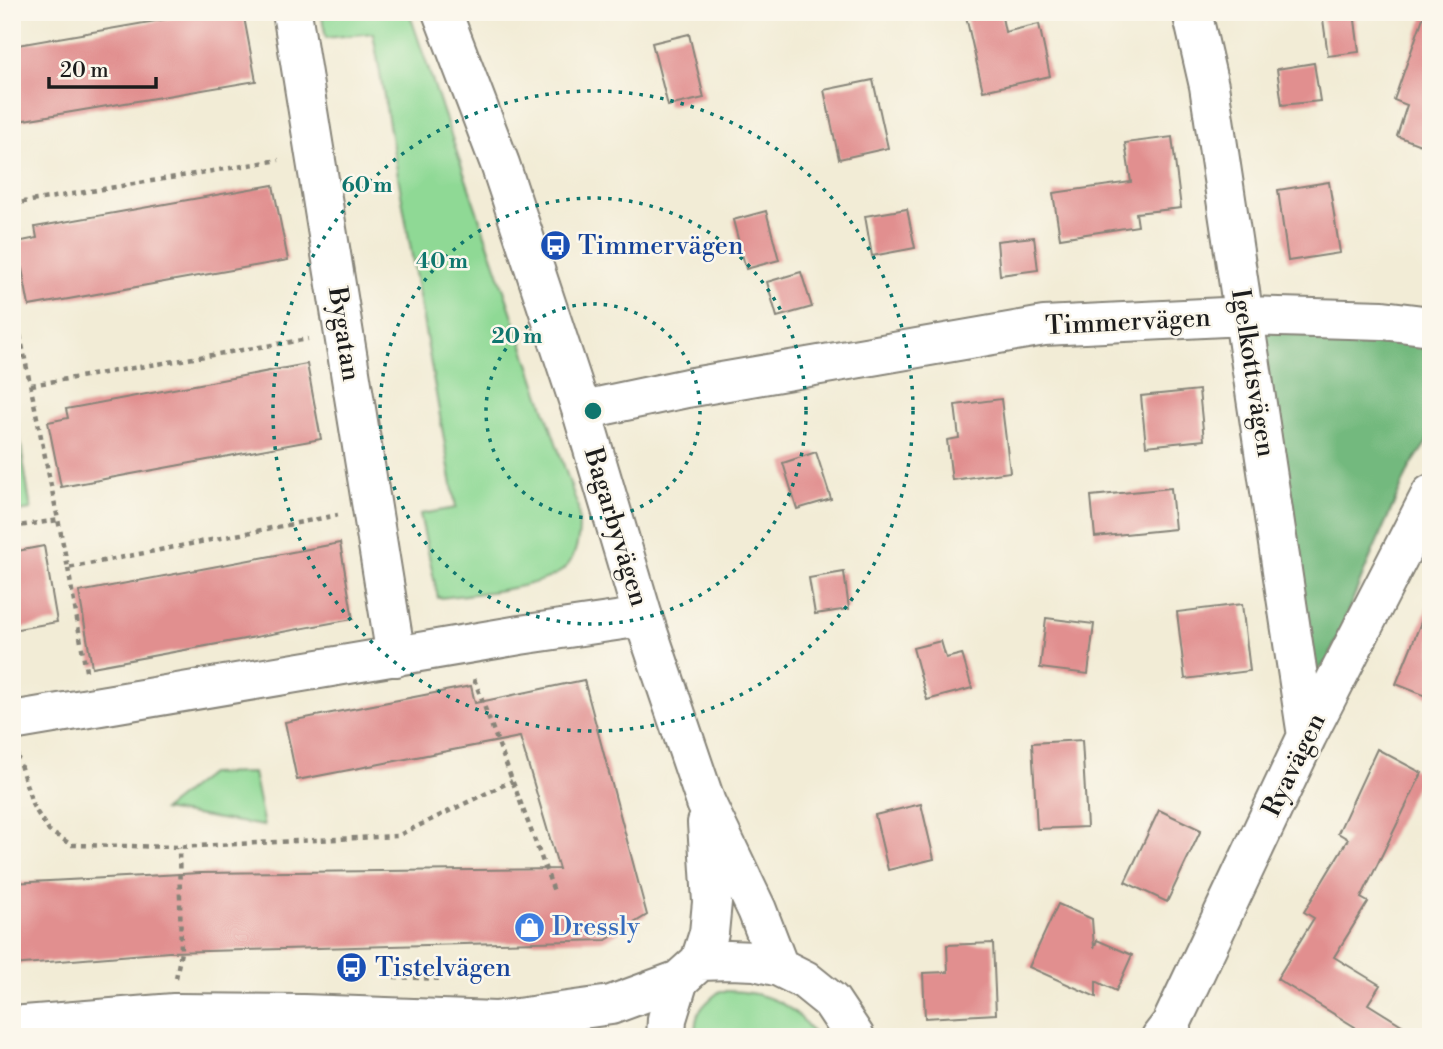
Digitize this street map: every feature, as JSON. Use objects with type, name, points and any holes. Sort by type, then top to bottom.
[{"type":"street","name":"Bygatan","points":[[292,12],[396,657]]},
{"type":"street","name":"Bagarbyvägen","points":[[442,12],[500,164],[582,412],[643,617],[706,803],[757,910],[779,967]]},
{"type":"street","name":"Igelkottsvägen","points":[[1192,12],[1209,86],[1307,736]]},
{"type":"street","name":"Timmervägen","points":[[582,412],[687,388],[1044,326],[1244,316],[1383,320],[1431,326]]},
{"type":"street","name":"Ryavägen","points":[[1161,1037],[1171,1024],[1307,736],[1431,494]]},
{"type":"street","points":[[14,737],[396,657],[643,617]]},
{"type":"street","name":"Bagarbyvägen","points":[[666,1037],[667,1019],[709,933],[712,902],[706,803]]},
{"type":"street","points":[[12,1026],[174,1013],[301,1025],[496,1021],[611,1005],[690,971],[754,961],[779,967],[805,980],[831,1001],[855,1037]]},
{"type":"street","points":[[496,1021],[544,1037]]},
{"type":"path","points":[[12,204],[290,159]]},
{"type":"path","points":[[12,296],[59,520],[86,674]]},
{"type":"path","points":[[31,385],[320,337]]},
{"type":"path","points":[[68,568],[349,513]]},
{"type":"path","points":[[12,527],[59,520]]},
{"type":"path","points":[[471,672],[555,894]]},
{"type":"path","points":[[14,737],[33,806],[48,831],[72,845],[179,847],[397,836],[512,781]]},
{"type":"path","points":[[179,847],[181,952],[175,979],[187,978]]},
{"type":"path","points":[[387,977],[451,979]]},
{"type":"green space","points":[[321,12],[409,12],[578,507],[575,552],[568,565],[559,573],[545,579],[507,589],[438,598],[420,514],[456,508],[373,33],[326,38]]},
{"type":"green space","points":[[1262,329],[1372,334],[1431,347],[1431,436],[1410,467],[1328,660],[1313,676]]},
{"type":"green space","points":[[12,389],[31,510],[12,513]]},
{"type":"green space","points":[[253,773],[264,826],[163,810],[209,774]]},
{"type":"green space","points":[[720,991],[748,993],[774,1000],[797,1014],[815,1037],[696,1037],[696,1022],[700,1011]]},
{"type":"building","points":[[207,12],[243,12],[256,81],[12,122],[12,46]]},
{"type":"building","points":[[965,12],[1001,12],[1005,32],[1039,24],[1050,76],[983,91]]},
{"type":"building","points":[[1322,12],[1354,12],[1359,52],[1328,56]]},
{"type":"building","points":[[1425,12],[1431,12],[1431,149],[1397,136],[1407,105],[1394,100]]},
{"type":"building","points":[[689,34],[704,98],[668,106],[652,43]]},
{"type":"building","points":[[1314,63],[1320,101],[1282,105],[1277,69]]},
{"type":"building","points":[[873,80],[888,148],[839,159],[824,90]]},
{"type":"building","points":[[1172,137],[1181,208],[1136,213],[1138,226],[1060,238],[1053,193],[1131,182],[1125,143]]},
{"type":"building","points":[[1329,182],[1340,253],[1288,261],[1278,190]]},
{"type":"building","points":[[273,185],[288,260],[29,306],[17,242],[37,238],[35,227]]},
{"type":"building","points":[[907,209],[915,248],[872,256],[865,216]]},
{"type":"building","points":[[766,211],[779,260],[746,269],[733,220]]},
{"type":"building","points":[[1034,237],[1038,270],[1000,275],[997,241]]},
{"type":"building","points":[[801,272],[812,307],[777,317],[767,282]]},
{"type":"building","points":[[307,364],[321,439],[61,487],[48,422],[68,418],[66,409]]},
{"type":"building","points":[[1199,390],[1204,440],[1146,446],[1141,396]]},
{"type":"building","points":[[1001,399],[1010,472],[952,480],[947,440],[959,438],[955,405]]},
{"type":"building","points":[[816,452],[831,499],[797,509],[783,463]]},
{"type":"building","points":[[1171,488],[1175,529],[1095,537],[1091,496]]},
{"type":"building","points":[[340,543],[353,619],[92,667],[79,592]]},
{"type":"building","points":[[44,546],[57,622],[12,630],[12,552]]},
{"type":"building","points":[[844,572],[849,609],[815,614],[809,578]]},
{"type":"building","points":[[1431,601],[1431,698],[1396,684]]},
{"type":"building","points":[[1242,604],[1250,671],[1185,679],[1177,612]]},
{"type":"building","points":[[1046,618],[1094,624],[1088,674],[1040,668]]},
{"type":"building","points":[[941,641],[946,658],[962,654],[972,688],[927,700],[913,648]]},
{"type":"building","points":[[584,680],[647,915],[606,940],[169,952],[12,965],[12,883],[200,873],[559,869],[520,737],[297,780],[285,722],[471,686],[475,703]]},
{"type":"building","points":[[1082,740],[1087,827],[1037,829],[1032,743]]},
{"type":"building","points":[[1377,749],[1422,773],[1361,898],[1368,902],[1334,957],[1380,985],[1368,1004],[1421,1037],[1348,1037],[1355,1027],[1277,979],[1314,918],[1304,912],[1348,839],[1338,833]]},
{"type":"building","points":[[921,804],[934,859],[888,870],[875,815]]},
{"type":"building","points":[[1159,810],[1201,830],[1167,902],[1125,882]]},
{"type":"building","points":[[1058,904],[1092,919],[1094,948],[1097,940],[1132,955],[1116,991],[1096,981],[1096,997],[1029,967]]},
{"type":"building","points":[[993,943],[996,1014],[925,1018],[923,973],[948,972],[947,945]]},
{"type":"place","name":"Timmervägen","points":[[555,246]]},
{"type":"place","name":"Dressly","points":[[529,927]]},
{"type":"place","name":"Tistelvägen","points":[[352,968]]}]
